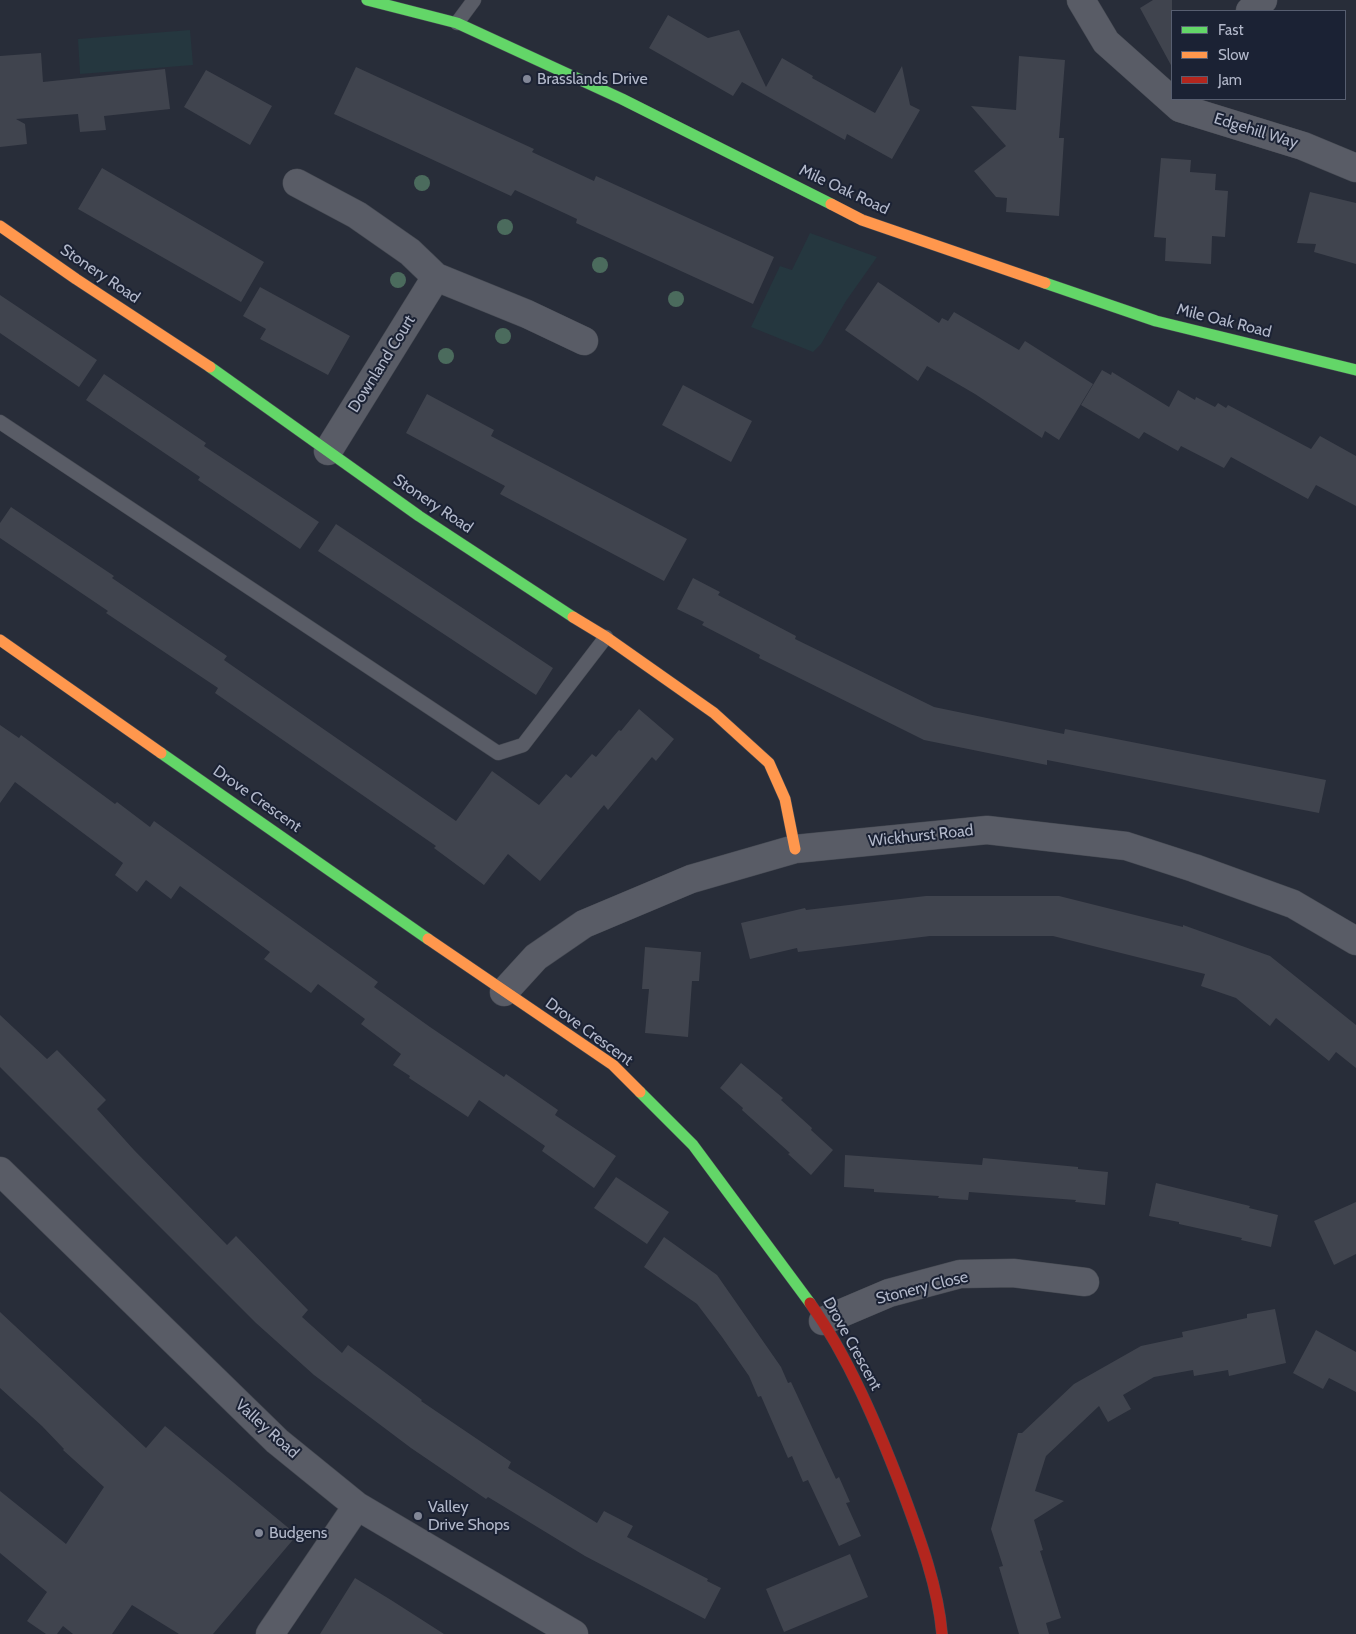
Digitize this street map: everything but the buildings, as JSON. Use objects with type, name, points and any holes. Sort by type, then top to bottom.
[{"type":"street","name":"Mile Oak Road","points":[[367,0],[457,23],[622,99],[862,220],[1156,321],[1356,370]]},
{"type":"street","name":"Edgehill Way","points":[[1081,0],[1106,42],[1171,94]]},
{"type":"street","points":[[1251,10],[1263,0]]},
{"type":"street","name":"Edgehill Way","points":[[1183,104],[1304,146],[1356,168]]},
{"type":"street","points":[[297,183],[357,215],[410,252],[436,277],[527,314],[584,341]]},
{"type":"street","name":"Stonery Road","points":[[0,226],[191,354],[419,516],[546,600],[606,637],[714,712],[769,763],[785,799],[795,849]]},
{"type":"street","name":"Downland Court","points":[[328,451],[436,277]]},
{"type":"street","name":"Drove Crescent","points":[[0,640],[504,992],[613,1065],[693,1145],[823,1321],[874,1418],[923,1546],[942,1621],[942,1634]]},
{"type":"street","name":"Wickhurst Road","points":[[504,992],[536,957],[584,924],[691,879],[795,849],[987,830],[1126,846],[1194,868],[1293,904],[1356,941]]},
{"type":"street","name":"Valley Road","points":[[0,1171],[278,1441],[357,1506],[574,1634]]},
{"type":"street","name":"Stonery Close","points":[[823,1321],[889,1293],[960,1274],[1013,1273],[1085,1282]]},
{"type":"street","points":[[270,1634],[357,1506]]},
{"type":"lane","points":[[457,23],[474,0]]},
{"type":"lane","points":[[0,422],[498,753],[523,745],[606,637]]},
{"type":"shaded area","points":[[190,30],[193,65],[80,74],[78,39]]},
{"type":"shaded area","points":[[810,233],[877,257],[846,301],[821,344],[813,352],[751,327],[780,266],[792,270]]},
{"type":"traffic: fast","points":[[367,0],[457,23],[622,99],[831,204]]},
{"type":"traffic: fast","points":[[1045,283],[1156,321],[1356,370]]},
{"type":"traffic: fast","points":[[210,367],[419,516],[573,617]]},
{"type":"traffic: fast","points":[[161,753],[428,939]]},
{"type":"traffic: fast","points":[[640,1092],[693,1145],[810,1303]]},
{"type":"traffic: slow","points":[[831,204],[862,220],[1045,283]]},
{"type":"traffic: slow","points":[[0,226],[76,279],[210,367]]},
{"type":"traffic: slow","points":[[573,617],[606,637],[714,713],[769,763],[785,799],[795,849]]},
{"type":"traffic: slow","points":[[0,640],[161,753]]},
{"type":"traffic: slow","points":[[428,939],[613,1065],[640,1092]]},
{"type":"traffic: jam","points":[[810,1303],[850,1369],[892,1464],[914,1522],[932,1578],[942,1634]]},
{"type":"place","name":"Brasslands Drive","points":[[527,79]]},
{"type":"place","name":"Valley Drive Shops","points":[[418,1516]]},
{"type":"place","name":"Budgens","points":[[259,1533]]}]
